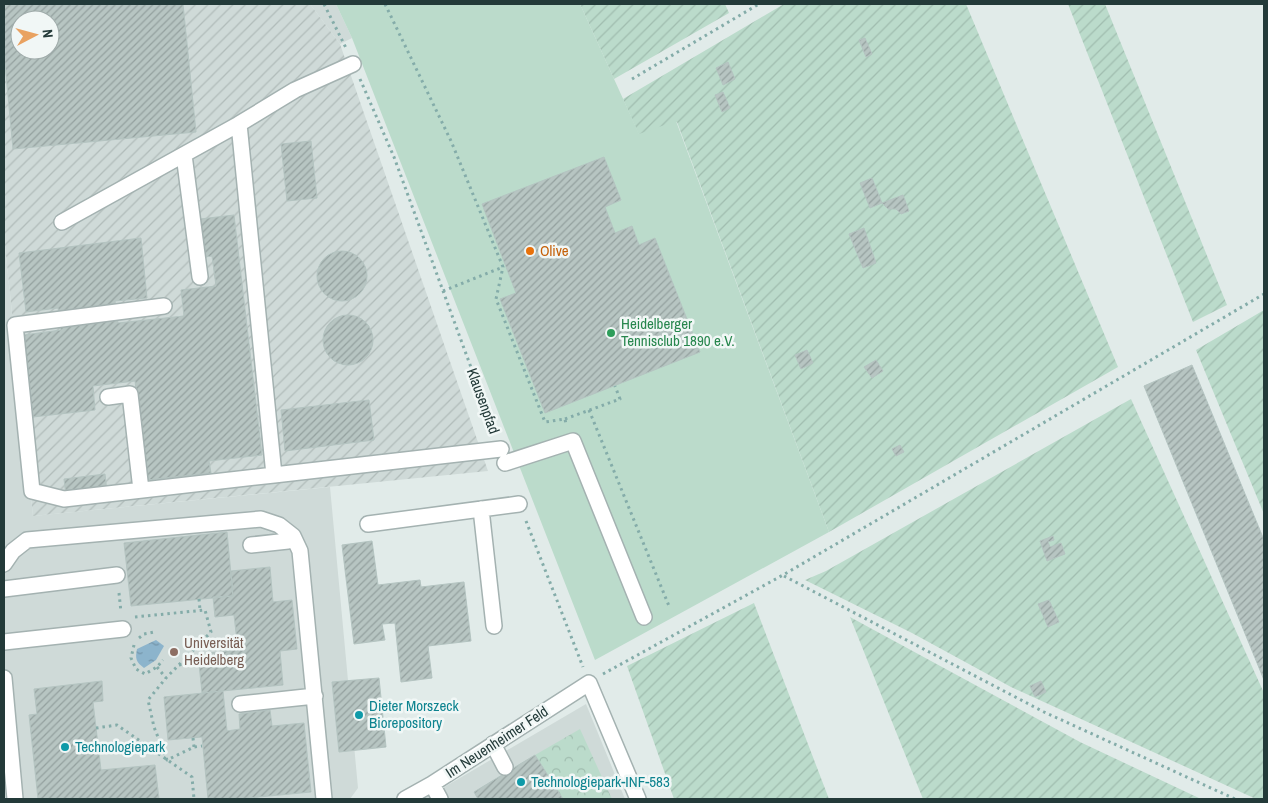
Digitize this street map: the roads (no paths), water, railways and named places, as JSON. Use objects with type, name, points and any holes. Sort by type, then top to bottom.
[{"type":"street","points":[[62,222],[239,124],[295,90],[353,64]]},
{"type":"street","points":[[239,124],[274,475]]},
{"type":"street","points":[[184,155],[200,277]]},
{"type":"street","points":[[164,306],[16,325],[32,491],[64,498],[274,475],[503,456],[573,441],[644,617]]},
{"type":"street","points":[[108,397],[130,394],[141,490]]},
{"type":"street","points":[[368,524],[519,504]]},
{"type":"street","points":[[481,509],[494,626]]},
{"type":"street","points":[[4,564],[13,551],[27,540],[261,518],[279,525],[293,536],[300,551],[324,799]]},
{"type":"street","points":[[250,545],[288,541],[293,536]]},
{"type":"street","points":[[4,589],[117,575]]},
{"type":"street","points":[[4,642],[125,622]]},
{"type":"street","points":[[4,678],[15,799]]},
{"type":"street","name":"Im Neuenheimer Feld","points":[[405,799],[432,784],[589,682],[638,799]]},
{"type":"street","points":[[240,704],[315,696]]},
{"type":"street","points":[[493,744],[505,767]]},
{"type":"street","points":[[432,784],[440,799]]},
{"type":"water","points":[[156,640],[164,646],[156,660],[144,668],[137,660],[137,649]]},
{"type":"place","name":"Olive","points":[[530,251]]},
{"type":"place","name":"Heidelberger Tennisclub 1890 e.V.","points":[[611,333]]},
{"type":"place","name":"Universität Heidelberg","points":[[174,652]]},
{"type":"place","name":"Dieter Morszeck Biorepository","points":[[359,715]]},
{"type":"place","name":"Technologiepark","points":[[65,747]]},
{"type":"place","name":"Technologiepark-INF-583","points":[[521,782]]}]
